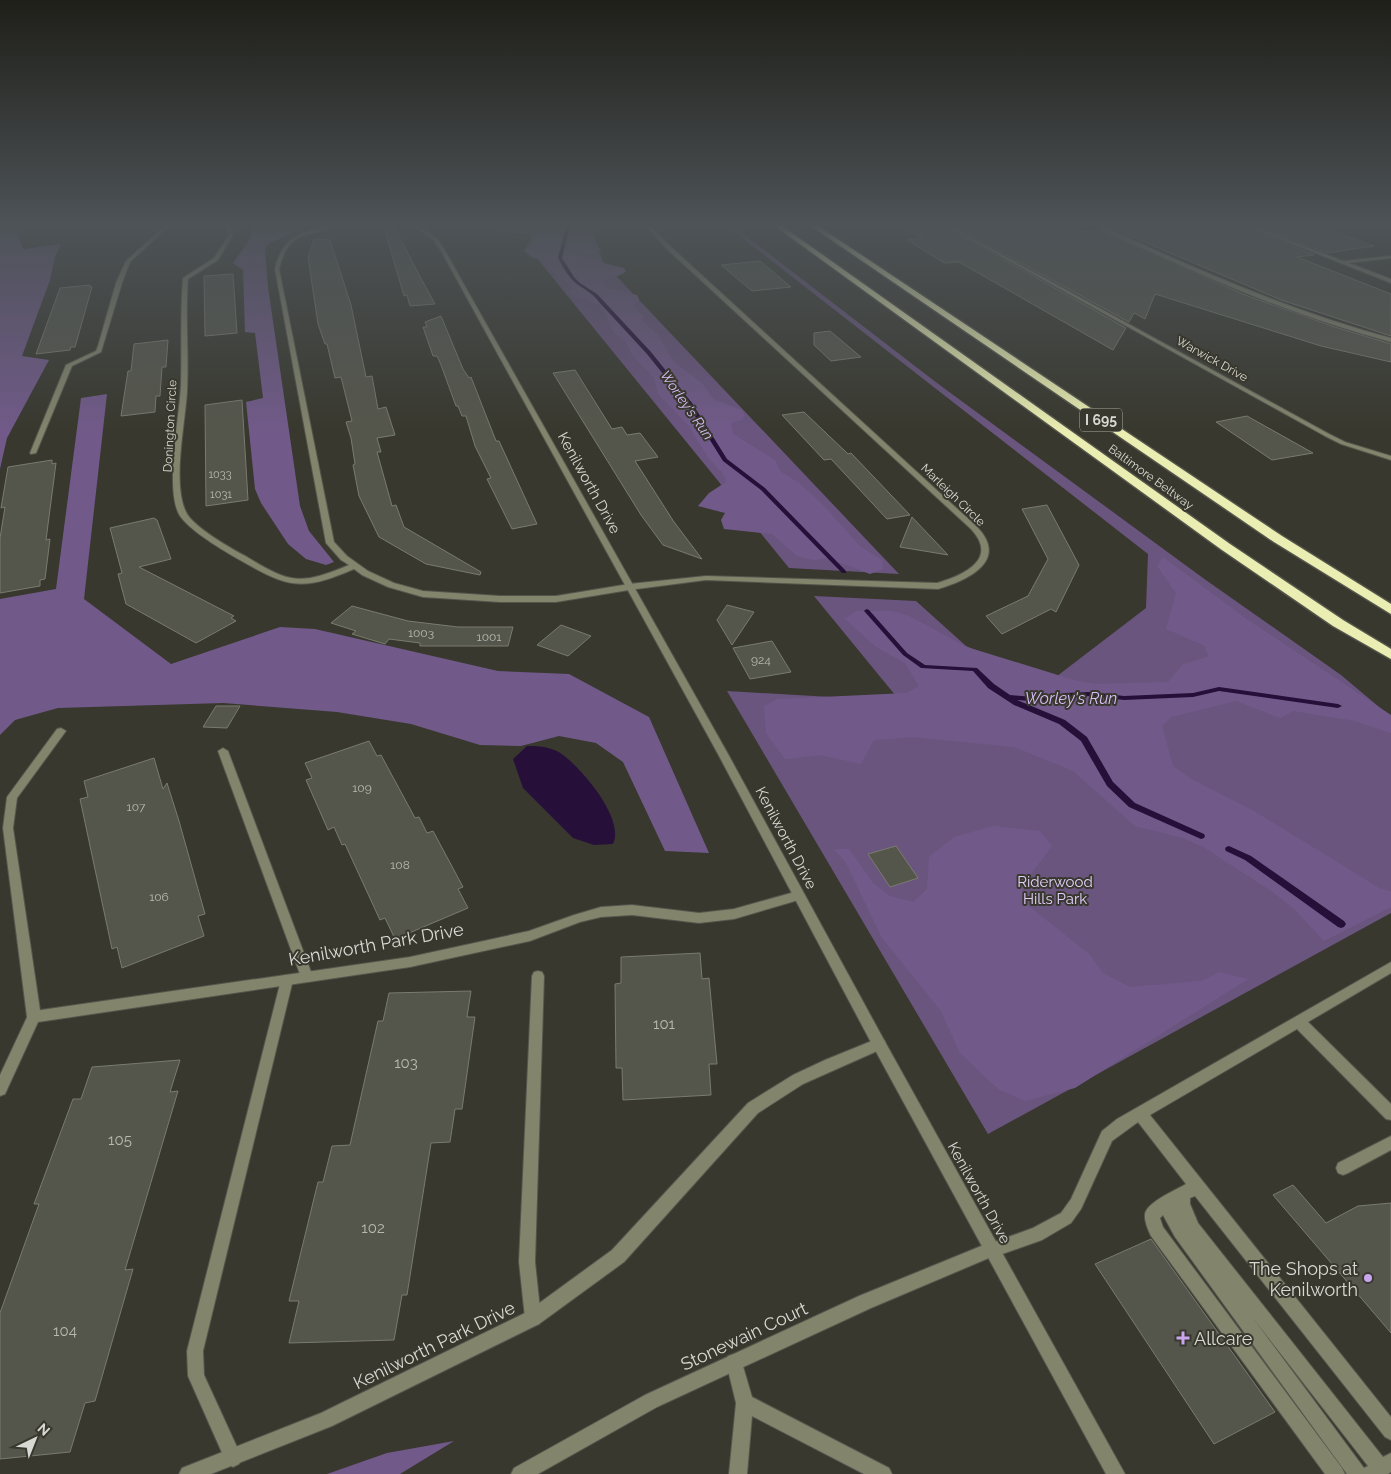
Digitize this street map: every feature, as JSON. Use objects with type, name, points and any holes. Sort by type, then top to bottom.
[{"type":"highway","name":"Baltimore Beltway","points":[[863,295],[870,300],[894,310],[1226,547],[1338,623],[1391,655]]},
{"type":"highway","name":"Baltimore Beltway","points":[[916,295],[1278,539],[1391,610]]},
{"type":"street","points":[[33,453],[32,449],[69,366],[98,352],[115,295]]},
{"type":"street","name":"Donington Circle","points":[[184,295],[184,393],[178,457],[180,496],[184,514],[193,524],[237,555],[284,580],[306,582],[323,578],[354,566]]},
{"type":"street","points":[[282,295],[330,543],[354,566],[391,585],[423,594],[460,598],[556,599],[629,587]]},
{"type":"street","name":"Kenilworth Drive","points":[[467,295],[723,754],[878,1044],[1116,1474]]},
{"type":"street","name":"Marleigh Circle","points":[[629,587],[706,578],[938,586],[959,580],[969,574],[979,565],[986,549],[982,538],[955,510],[720,295]]},
{"type":"street","name":"Warwick Drive","points":[[1072,295],[1326,435],[1343,443],[1391,458]]},
{"type":"street","points":[[1253,295],[1337,326],[1391,340]]},
{"type":"street","points":[[0,1090],[34,1017],[8,828],[12,797],[61,731]]},
{"type":"street","points":[[223,751],[307,977]]},
{"type":"street","name":"Kenilworth Park Drive","points":[[34,1017],[410,962],[530,936],[578,918],[602,912],[632,910],[699,918],[734,914],[798,896]]},
{"type":"street","name":"Stonewain Court","points":[[520,1474],[651,1401],[734,1362],[865,1302],[991,1250],[1037,1235],[1066,1218],[1076,1204],[1107,1136],[1139,1113],[1391,967]]},
{"type":"street","points":[[533,1318],[527,1262],[538,976]]},
{"type":"street","points":[[233,1458],[196,1376],[195,1351],[286,980]]},
{"type":"street","points":[[1298,1021],[1391,1114]]},
{"type":"street","name":"Kenilworth Park Drive","points":[[188,1474],[326,1420],[533,1318],[618,1256],[753,1108],[774,1092],[804,1075],[878,1044]]},
{"type":"street","points":[[1139,1113],[1391,1431]]},
{"type":"street","points":[[1343,1168],[1391,1143]]},
{"type":"street","points":[[1198,1186],[1176,1198],[1152,1215],[1156,1231],[1336,1474]]},
{"type":"street","points":[[1176,1198],[1182,1205],[1193,1228],[1381,1468]]},
{"type":"street","points":[[1176,1198],[1169,1211],[1180,1232],[1358,1474]]},
{"type":"street","points":[[734,1362],[746,1403],[738,1474]]},
{"type":"street","points":[[746,1403],[883,1474]]},
{"type":"green space","points":[[567,295],[634,295],[899,574],[789,568]]},
{"type":"green space","name":"Riderwood Hills Park","points":[[815,295],[822,295],[937,383],[1203,578],[1341,675],[1391,717],[1391,913],[988,1134],[727,691],[900,701],[814,596],[916,601],[966,646],[1048,683],[1146,608],[1148,554]]},
{"type":"shaded area","points":[[0,295],[45,295],[22,356],[49,360],[7,438],[0,469]]},
{"type":"shaded area","points":[[244,295],[269,295],[300,506],[309,531],[334,562],[326,565],[306,559],[288,544],[261,503],[255,489],[246,402],[263,398],[255,333],[245,332]]},
{"type":"shaded area","points":[[572,295],[637,295],[639,299],[634,306],[644,316],[642,320],[658,335],[674,362],[703,384],[713,399],[742,410],[745,415],[742,420],[731,423],[733,434],[775,460],[781,472],[799,483],[821,503],[861,547],[882,560],[883,569],[870,574],[828,558],[813,560],[797,556],[772,534],[724,529],[721,520],[725,513],[698,506],[709,493],[726,482],[724,475],[707,456],[689,426],[658,394],[654,378],[632,355],[626,342],[615,334],[600,305]]},
{"type":"shaded area","points":[[107,394],[84,599],[171,664],[280,627],[315,629],[498,671],[569,674],[649,717],[709,853],[665,851],[623,762],[596,743],[559,736],[521,746],[480,745],[411,724],[337,712],[223,703],[58,708],[15,720],[0,735],[0,599],[56,589],[81,398]]},
{"type":"shaded area","points":[[1163,557],[1248,620],[1391,715],[1391,733],[1355,721],[1293,711],[1280,718],[1236,701],[1171,717],[1162,726],[1173,766],[1191,779],[1254,811],[1381,889],[1391,891],[1391,907],[1324,941],[1292,907],[1205,848],[1183,838],[1135,826],[1073,771],[1014,747],[912,737],[874,740],[861,764],[820,755],[785,759],[766,733],[764,706],[778,699],[907,693],[919,686],[905,663],[876,647],[845,619],[856,611],[892,611],[909,616],[967,647],[1074,680],[1095,684],[1168,682],[1182,665],[1209,656],[1203,645],[1166,629],[1176,593],[1157,566]]},
{"type":"shaded area","points":[[527,746],[555,750],[571,762],[591,783],[608,809],[613,822],[615,834],[613,844],[594,845],[573,838],[523,788],[513,759]]},
{"type":"shaded area","points":[[993,826],[1040,831],[1052,846],[1022,886],[1025,903],[1089,954],[1103,973],[1130,987],[1202,981],[1219,972],[1248,979],[1075,1088],[1025,1101],[998,1089],[960,1053],[941,1011],[882,938],[846,863],[834,849],[849,849],[873,883],[890,896],[913,902],[927,889],[929,857],[954,837]]},
{"type":"shaded area","points":[[454,1441],[400,1474],[327,1474],[387,1453]]},
{"type":"building","points":[[58,295],[90,295],[75,347],[71,347],[70,350],[36,354]]},
{"type":"building","points":[[204,295],[234,295],[237,333],[205,336]]},
{"type":"building","points":[[314,295],[348,295],[366,377],[372,376],[378,409],[386,407],[395,435],[377,438],[381,452],[377,452],[392,506],[396,505],[404,527],[481,572],[480,575],[426,564],[379,537],[359,496],[353,465],[355,464],[351,438],[346,422],[352,421],[341,377],[335,378],[327,344],[325,344],[318,324]]},
{"type":"building","points":[[404,295],[430,295],[435,304],[410,306],[407,295]]},
{"type":"building","points":[[1016,295],[1067,295],[1126,328],[1113,350]]},
{"type":"building","points":[[1079,295],[1155,295],[1145,319],[1134,313],[1129,322]]},
{"type":"building","points":[[1158,295],[1245,295],[1332,326],[1391,344],[1391,362],[1321,346]]},
{"type":"building","points":[[1269,295],[1391,295],[1391,336]]},
{"type":"building","points":[[441,316],[463,369],[469,378],[471,377],[496,441],[499,441],[537,524],[512,529],[487,479],[491,478],[475,446],[466,416],[462,416],[458,406],[456,406],[441,365],[437,356],[433,356],[423,327],[427,327],[425,322]]},
{"type":"building","points":[[830,331],[861,357],[831,361],[814,345],[814,333]]},
{"type":"building","points":[[168,340],[166,367],[162,367],[160,396],[156,396],[155,412],[121,416],[128,371],[131,371],[134,344]]},
{"type":"building","points":[[575,370],[612,429],[622,427],[627,435],[640,433],[658,457],[635,461],[674,522],[702,559],[663,545],[641,515],[553,373]]},
{"type":"building","points":[[242,400],[248,500],[206,506],[205,405]]},
{"type":"building","points":[[804,412],[848,454],[851,453],[910,515],[887,519],[831,459],[824,460],[782,415]]},
{"type":"building","points":[[1247,416],[1313,453],[1272,460],[1216,422]]},
{"type":"building","points":[[52,460],[52,464],[56,463],[46,540],[50,539],[45,579],[40,580],[40,586],[0,593],[0,538],[5,507],[1,508],[8,467]]},
{"type":"building","points":[[1047,505],[1079,565],[1056,612],[1051,609],[1002,634],[986,616],[1028,596],[1048,559],[1022,509]]},
{"type":"building","points":[[912,517],[948,555],[900,547]]},
{"type":"building","points":[[154,518],[157,520],[171,559],[139,567],[234,616],[231,618],[236,621],[196,643],[126,604],[118,574],[122,573],[110,528]]},
{"type":"building","points":[[727,605],[754,612],[732,645],[717,620]]},
{"type":"building","points":[[352,606],[408,621],[458,627],[513,627],[508,646],[420,646],[420,643],[389,639],[385,644],[352,634],[356,631],[331,623]]},
{"type":"building","points":[[561,625],[591,636],[568,656],[537,645]]},
{"type":"building","points":[[772,641],[791,672],[750,679],[733,648]]},
{"type":"building","points":[[216,706],[240,706],[227,728],[203,727]]},
{"type":"building","points":[[369,741],[377,756],[381,755],[415,818],[419,817],[427,833],[433,831],[463,887],[458,889],[468,908],[395,939],[385,918],[380,920],[345,844],[342,845],[334,827],[328,830],[306,780],[312,778],[305,763]]},
{"type":"building","points":[[154,758],[163,789],[167,783],[179,821],[205,914],[198,916],[204,936],[122,968],[117,947],[112,949],[80,799],[88,797],[84,781]]},
{"type":"building","points":[[896,846],[918,878],[890,887],[868,854]]},
{"type":"building","points":[[700,953],[702,979],[709,978],[717,1064],[709,1064],[711,1095],[623,1100],[622,1068],[616,1068],[615,984],[621,983],[621,957]]},
{"type":"building","points":[[471,991],[467,1017],[475,1017],[462,1109],[455,1109],[450,1142],[431,1143],[407,1295],[402,1295],[394,1340],[289,1343],[299,1301],[289,1301],[318,1182],[323,1182],[332,1146],[350,1145],[378,1021],[383,1021],[389,993]]},
{"type":"building","points":[[180,1060],[170,1092],[178,1091],[125,1270],[133,1269],[95,1401],[85,1403],[70,1452],[0,1459],[0,1313],[39,1204],[34,1204],[73,1099],[81,1099],[92,1067]]},
{"type":"building","name":"The Shops at Kenilworth","points":[[1293,1185],[1326,1223],[1358,1206],[1391,1203],[1391,1333],[1273,1195]]},
{"type":"building","name":"Allcare","points":[[1151,1239],[1275,1412],[1214,1444],[1095,1264]]},
{"type":"waterway","name":"Worley's Run","points":[[596,295],[649,353],[690,404],[725,460],[763,489],[844,572]]},
{"type":"waterway","points":[[867,611],[905,654],[923,667],[975,669],[991,686],[1017,703],[1062,722],[1084,739],[1110,784],[1132,805],[1201,836]]},
{"type":"waterway","name":"Worley's Run","points":[[1010,697],[1045,700],[1065,695],[1091,694],[1124,698],[1193,695],[1219,689],[1338,706]]},
{"type":"waterway","points":[[1229,849],[1248,858],[1341,924]]},
{"type":"place","name":"The Shops at Kenilworth","points":[[1368,1278]]},
{"type":"place","name":"Allcare","points":[[1183,1338]]}]
